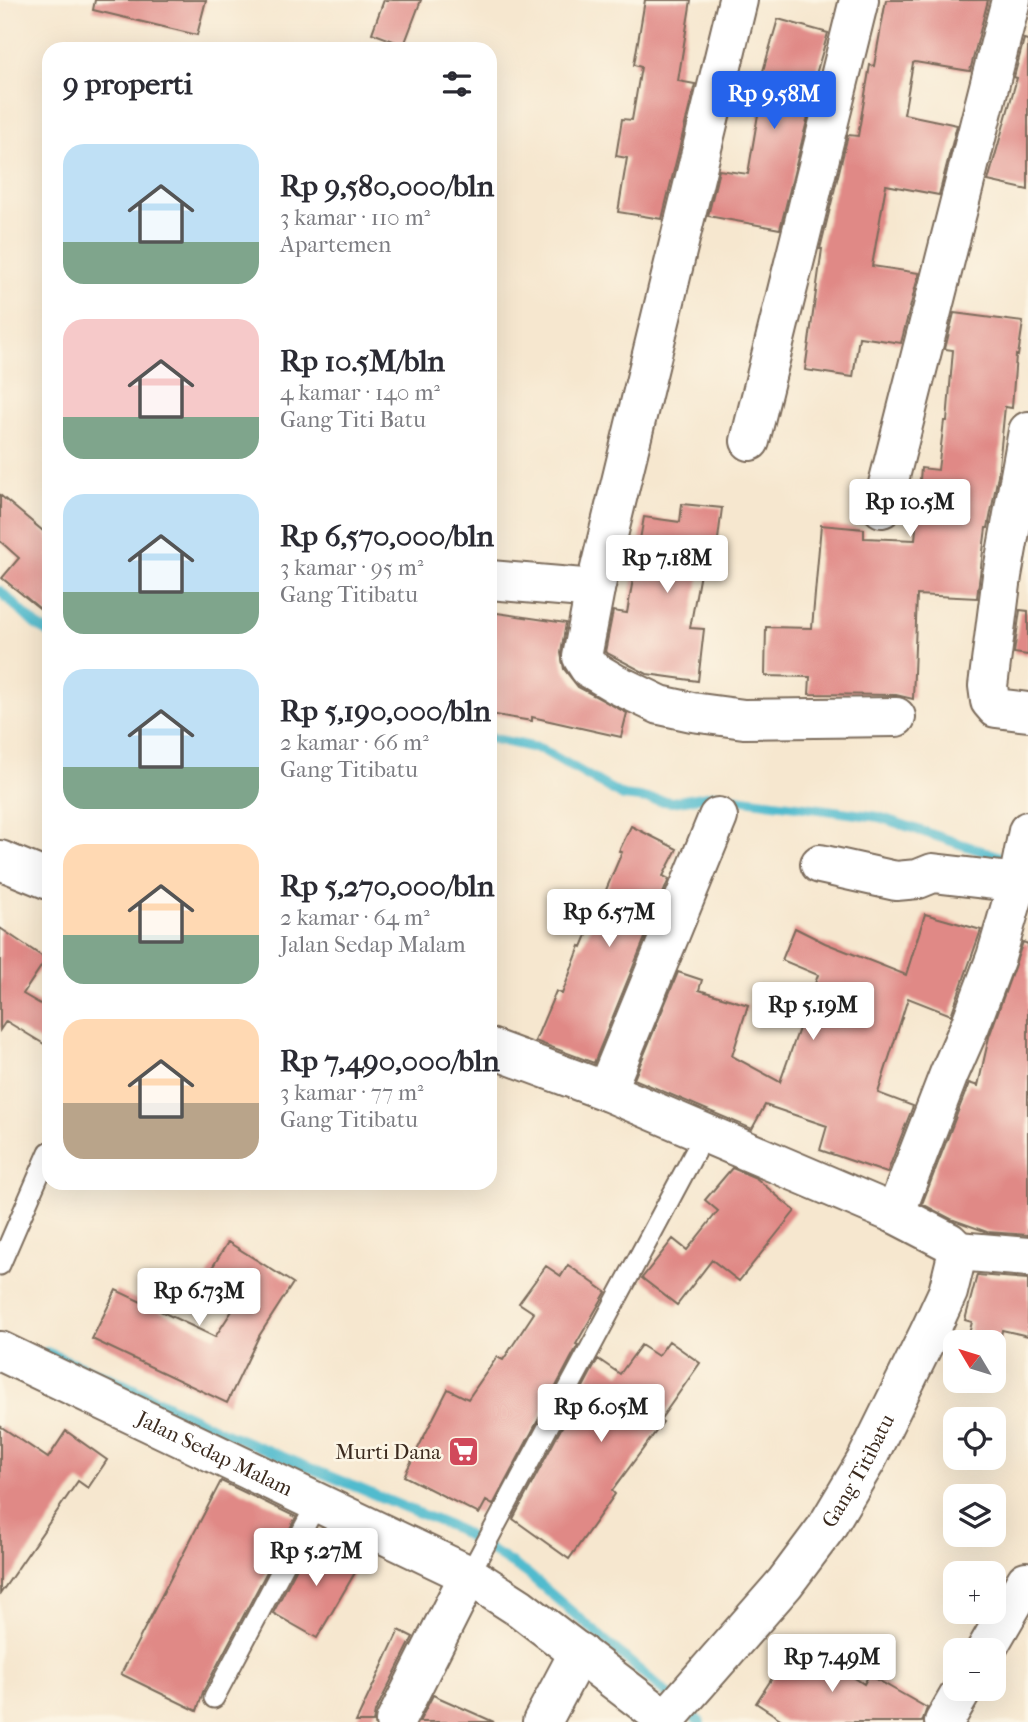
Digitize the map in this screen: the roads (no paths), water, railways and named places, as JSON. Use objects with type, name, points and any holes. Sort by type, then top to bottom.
[{"type":"street","points":[[738,0],[595,589],[584,642],[584,662],[608,680],[660,705],[744,719],[896,717]]},
{"type":"street","points":[[750,441],[859,0]]},
{"type":"street","points":[[882,508],[1011,0]]},
{"type":"street","points":[[1028,431],[1002,576],[988,686],[990,701],[996,708],[1028,712]]},
{"type":"street","points":[[497,581],[595,589]]},
{"type":"street","points":[[606,1091],[718,817]]},
{"type":"street","points":[[0,860],[42,877]]},
{"type":"street","points":[[820,864],[896,881],[918,879],[933,873],[1023,864],[996,957],[895,1214]]},
{"type":"street","points":[[497,1051],[606,1091],[895,1214],[953,1244],[958,1251],[1028,1257]]},
{"type":"street","name":"Gang Titibatu","points":[[674,1711],[785,1583],[826,1528],[866,1461],[929,1333],[948,1292],[958,1251]]},
{"type":"street","name":"Jalan Sedap Malam","points":[[0,1351],[317,1503],[475,1563],[520,1608],[579,1652],[674,1711]]},
{"type":"street","points":[[395,1722],[475,1563]]},
{"type":"street","points":[[993,1638],[1027,1581]]},
{"type":"street","points":[[541,1722],[579,1652]]},
{"type":"street","points":[[943,1722],[956,1701]]},
{"type":"lane","points":[[475,1563],[695,1152]]},
{"type":"lane","points":[[0,1265],[42,1168]]},
{"type":"lane","points":[[214,1698],[317,1503]]},
{"type":"waterway","points":[[0,591],[42,629]]},
{"type":"waterway","points":[[497,740],[541,749],[623,796],[672,802],[714,795],[879,817],[1015,862]]},
{"type":"waterway","points":[[46,1352],[117,1381],[216,1429],[457,1529],[528,1574],[673,1699]]},
{"type":"waterway","points":[[685,1709],[700,1722]]},
{"type":"place","name":"Murti Dana","points":[[464,1452]]}]
